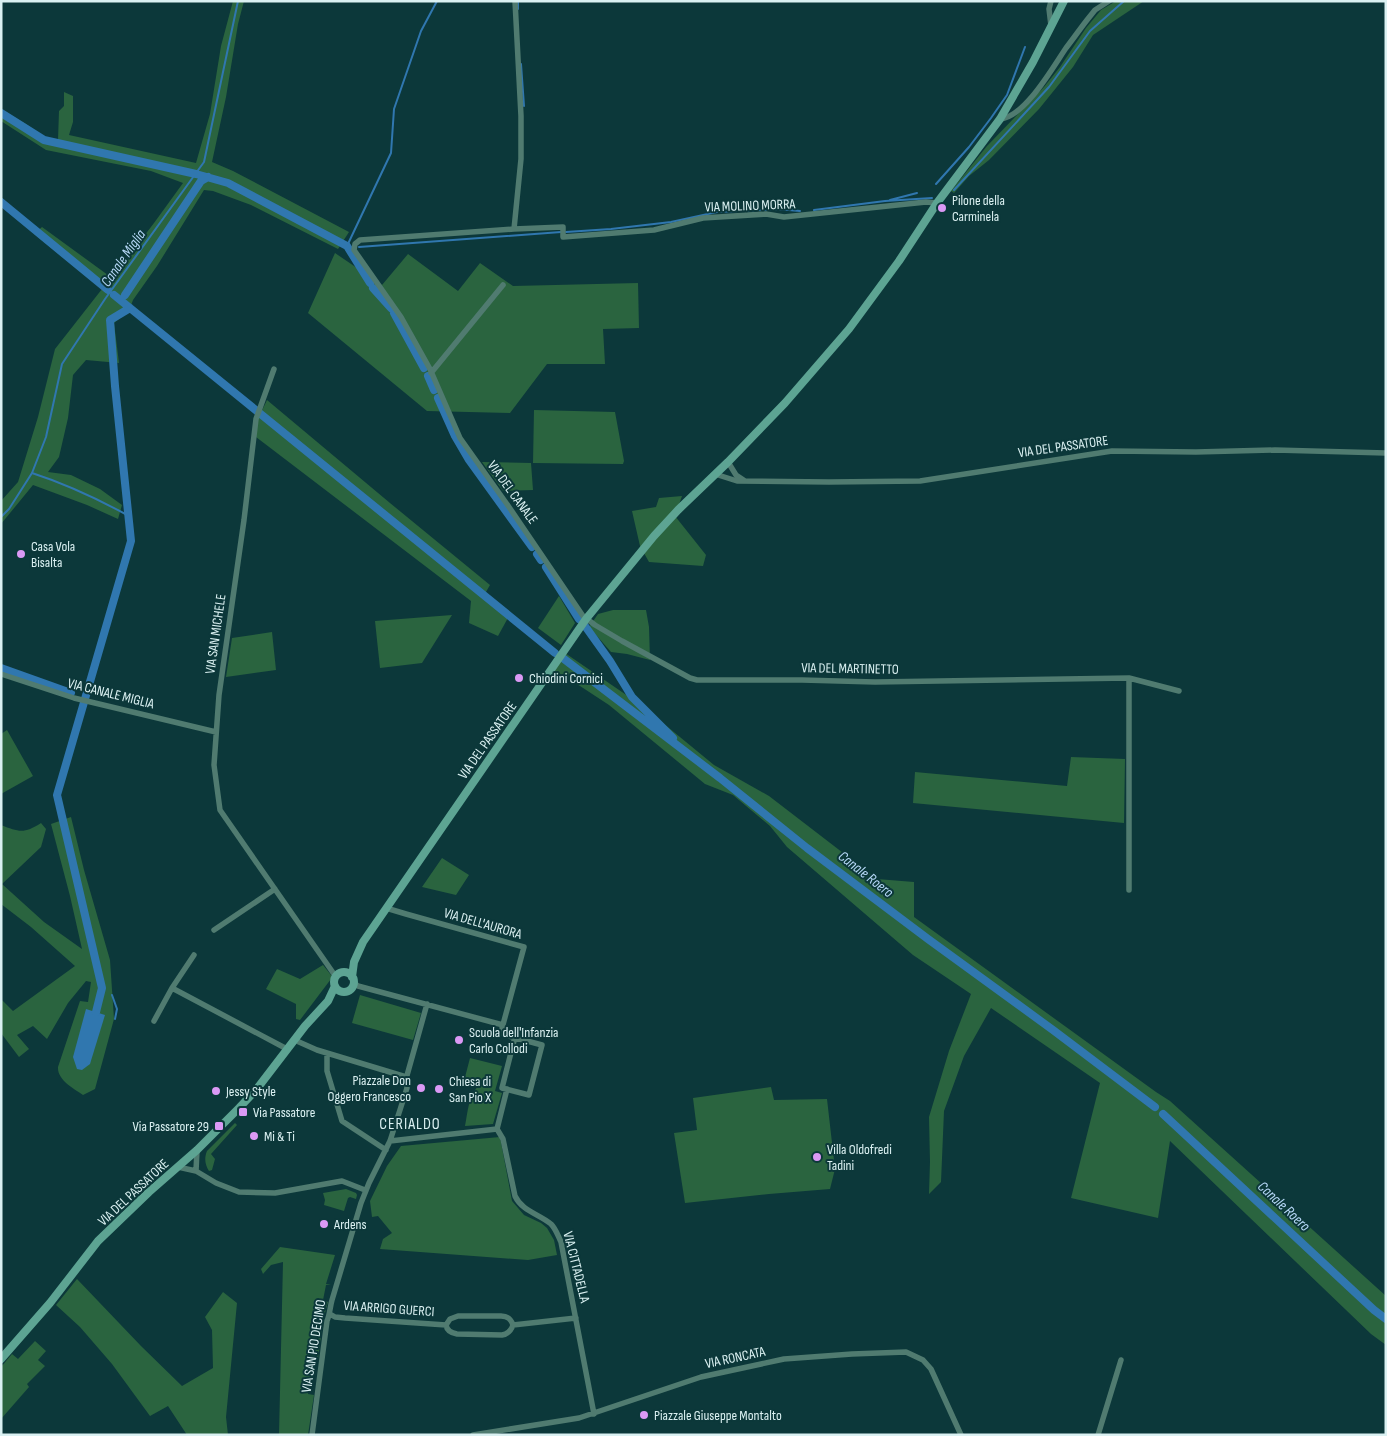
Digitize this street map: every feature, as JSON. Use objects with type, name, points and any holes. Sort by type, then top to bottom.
[{"type":"street","points":[[514,229],[521,159],[521,116],[515,1]]},
{"type":"street","points":[[1050,1],[1051,26]]},
{"type":"street","name":"VIA DEL PASSATORE","points":[[353,980],[354,962],[363,942],[586,619],[654,536],[785,403],[849,329],[899,261],[937,203],[1000,119],[1034,62],[1064,1]]},
{"type":"street","points":[[1000,119],[1013,114],[1039,90],[1087,20],[1095,10],[1109,1]]},
{"type":"street","name":"VIA MOLINO MORRA","points":[[354,252],[355,244],[360,240],[563,227],[563,237],[654,230],[712,217],[766,214],[784,217],[926,202],[937,203]]},
{"type":"street","name":"VIA DEL CANALE","points":[[354,252],[401,316],[431,372],[460,438],[586,619]]},
{"type":"street","points":[[431,372],[503,285]]},
{"type":"street","name":"VIA SAN MICHELE","points":[[274,368],[257,416],[220,695],[214,765],[220,810],[275,889],[339,975]]},
{"type":"street","name":"VIA DEL PASSATORE","points":[[715,474],[737,481],[920,481],[1112,451],[1196,452],[1275,450],[1386,453]]},
{"type":"street","points":[[728,462],[736,475],[745,481]]},
{"type":"street","name":"VIA DEL MARTINETTO","points":[[586,619],[622,641],[690,678],[698,680],[875,682],[1128,678],[1179,691]]},
{"type":"street","name":"VIA CANALE MIGLIA","points":[[1,674],[84,701],[216,732]]},
{"type":"street","points":[[1128,678],[1129,890]]},
{"type":"street","points":[[214,930],[275,889]]},
{"type":"street","name":"VIA DELL'AURORA","points":[[386,908],[524,947],[503,1025]]},
{"type":"street","points":[[154,1020],[172,988],[194,956]]},
{"type":"street","name":"VIA DEL PASSATORE","points":[[339,975],[354,962]]},
{"type":"street","points":[[353,980],[351,989],[346,992],[339,991],[334,983],[339,975],[348,973],[358,986],[503,1025],[501,1032],[505,1035],[542,1044],[529,1095],[502,1088],[515,1038]]},
{"type":"street","name":"VIA DEL PASSATORE","points":[[1,1359],[50,1303],[98,1241],[131,1208],[197,1150],[240,1108],[328,1001],[335,986]]},
{"type":"street","points":[[172,988],[287,1049]]},
{"type":"street","name":"VIA DEL PASSATORE","points":[[328,1001],[336,999],[342,992]]},
{"type":"street","name":"VIA SAN PIO DECIMO","points":[[312,1435],[327,1321],[344,1256],[365,1190],[390,1141],[407,1088],[406,1079],[427,1004]]},
{"type":"street","points":[[295,1039],[327,1053],[403,1076],[406,1079]]},
{"type":"street","points":[[327,1053],[327,1070],[342,1121],[386,1150]]},
{"type":"street","points":[[390,1141],[497,1129],[507,1089]]},
{"type":"street","name":"VIA CITTADELLA","points":[[497,1129],[503,1139],[515,1196],[521,1206],[549,1223],[560,1242],[594,1414]]},
{"type":"street","points":[[196,1171],[197,1150]]},
{"type":"street","points":[[178,1167],[196,1171],[216,1183],[239,1192],[275,1193],[342,1182],[365,1190]]},
{"type":"street","name":"VIA ARRIGO GUERCI","points":[[330,1314],[335,1317],[345,1318],[446,1325]]},
{"type":"street","name":"VIA ARRIGO GUERCI","points":[[446,1325],[450,1319],[458,1316],[501,1316],[508,1317],[513,1325]]},
{"type":"street","name":"VIA ARRIGO GUERCI","points":[[513,1325],[576,1318]]},
{"type":"street","name":"VIA ARRIGO GUERCI","points":[[446,1325],[450,1333],[484,1335],[506,1334],[512,1329],[513,1325]]},
{"type":"street","name":"VIA RONCATA","points":[[473,1435],[580,1418],[701,1377],[784,1359],[906,1352],[924,1360],[931,1369],[961,1435]]},
{"type":"street","points":[[1098,1435],[1121,1360]]},
{"type":"green space","points":[[233,1],[244,1],[212,162],[233,171],[349,232],[338,249],[251,205],[213,191],[204,190],[157,266],[133,300],[129,311],[114,323],[119,363],[86,360],[73,375],[68,418],[59,457],[48,472],[71,475],[100,489],[122,505],[118,519],[33,485],[1,524],[1,501],[18,482],[38,417],[55,349],[102,289],[34,234],[42,227],[112,278],[183,183],[151,171],[46,150],[1,121],[1,109],[46,138],[58,140],[59,111],[64,106],[64,92],[73,96],[73,122],[69,135],[196,163],[210,114],[221,46]]},
{"type":"green space","points":[[1116,1],[1144,1],[1093,35],[1073,67],[1039,109],[989,160],[969,176],[954,193],[951,191],[987,146],[1044,87],[1101,10]]},
{"type":"green space","points":[[335,253],[382,285],[408,254],[458,291],[480,263],[513,286],[638,283],[639,328],[603,329],[605,364],[547,364],[510,413],[427,411],[308,313]]},
{"type":"green space","points":[[267,400],[490,585],[483,597],[509,616],[498,636],[469,623],[471,601],[256,437],[257,421]]},
{"type":"green space","points":[[534,410],[615,412],[623,464],[533,463]]},
{"type":"green space","points":[[482,462],[531,463],[533,490],[503,491]]},
{"type":"green space","points":[[682,496],[675,516],[706,555],[703,566],[649,562],[640,546],[632,511],[656,507],[659,498]]},
{"type":"green space","points":[[559,596],[575,623],[561,645],[538,628]]},
{"type":"green space","points":[[613,610],[646,610],[649,627],[650,660],[611,652],[589,627],[598,614]]},
{"type":"green space","points":[[452,615],[422,663],[380,668],[375,621]]},
{"type":"green space","points":[[272,632],[276,670],[226,677],[232,638]]},
{"type":"green space","points":[[565,653],[641,705],[714,765],[769,796],[877,879],[914,882],[914,917],[1170,1101],[1386,1296],[1386,1345],[1371,1334],[1170,1141],[1158,1218],[1071,1198],[1100,1083],[991,1008],[964,1056],[944,1111],[941,1182],[929,1194],[929,1117],[949,1051],[971,994],[913,955],[787,847],[770,826],[733,795],[705,784],[609,705],[553,671]]},
{"type":"green space","points":[[7,730],[33,776],[1,794],[1,734]]},
{"type":"green space","points":[[1071,757],[1125,759],[1124,823],[913,803],[915,772],[1067,786]]},
{"type":"green space","points":[[71,817],[110,960],[114,1019],[95,1089],[83,1095],[63,1080],[58,1072],[58,1067],[80,1001],[88,1002],[91,982],[86,981],[68,1003],[47,1039],[33,1026],[17,1035],[29,1049],[19,1057],[1,1033],[1,999],[13,1011],[75,966],[31,927],[1,904],[1,825],[21,831],[41,823],[46,829],[41,847],[2,884],[44,922],[82,949],[51,824]]},
{"type":"green space","points":[[442,858],[469,875],[456,895],[422,887]]},
{"type":"green space","points":[[323,965],[331,975],[331,979],[300,1020],[296,1019],[296,1004],[266,989],[277,969],[300,979]]},
{"type":"green space","points":[[360,995],[421,1013],[413,1040],[352,1023]]},
{"type":"green space","points":[[470,1058],[502,1066],[495,1091],[502,1093],[493,1124],[465,1126],[470,1100],[478,1086],[477,1084],[469,1085],[464,1081]]},
{"type":"green space","points":[[771,1087],[774,1100],[827,1099],[835,1169],[830,1189],[685,1203],[674,1133],[697,1130],[693,1098]]},
{"type":"green space","points":[[235,1123],[237,1125],[211,1154],[215,1159],[212,1170],[209,1171],[205,1161],[207,1151]]},
{"type":"green space","points":[[500,1137],[512,1201],[524,1215],[547,1228],[554,1240],[557,1255],[528,1260],[380,1249],[383,1239],[392,1233],[378,1216],[372,1217],[370,1201],[387,1166],[401,1146]]},
{"type":"green space","points":[[346,1189],[357,1195],[356,1199],[348,1198],[344,1211],[324,1205],[323,1193]]},
{"type":"green space","points":[[280,1247],[335,1255],[326,1284],[331,1285],[326,1285],[323,1300],[328,1302],[323,1320],[318,1359],[313,1358],[308,1394],[314,1395],[308,1435],[279,1435],[283,1262],[271,1265],[263,1274],[261,1269]]},
{"type":"green space","points":[[77,1279],[182,1386],[213,1368],[212,1330],[205,1317],[223,1292],[237,1303],[226,1417],[228,1435],[187,1435],[168,1406],[150,1416],[112,1364],[80,1327],[56,1305]]},
{"type":"green space","points":[[35,1341],[46,1351],[38,1360],[45,1366],[27,1384],[29,1387],[1,1419],[1,1367],[12,1354],[18,1359]]},
{"type":"water","points":[[86,1009],[105,1015],[90,1064],[82,1070],[77,1069],[73,1057]]},
{"type":"waterway","name":"Canale Miglia","points":[[1,517],[9,509],[32,473],[46,437],[62,364],[105,299],[204,162],[238,1]]},
{"type":"waterway","points":[[347,246],[391,153],[394,109],[421,31],[437,1]]},
{"type":"waterway","points":[[518,1],[518,9]]},
{"type":"waterway","points":[[954,190],[1049,87],[1090,31],[1124,1]]},
{"type":"waterway","points":[[936,184],[969,147],[1007,95],[1025,47]]},
{"type":"waterway","points":[[521,64],[524,106]]},
{"type":"waterway","name":"Canale Miglia","points":[[1,113],[44,140],[228,183],[347,246],[370,283]]},
{"type":"waterway","points":[[125,295],[201,181],[208,177]]},
{"type":"waterway","points":[[890,200],[917,193]]},
{"type":"waterway","points":[[814,210],[885,201],[932,198]]},
{"type":"waterway","points":[[1,202],[108,290]]},
{"type":"waterway","points":[[566,232],[671,222],[717,212],[777,209],[800,211]]},
{"type":"waterway","points":[[359,247],[561,232]]},
{"type":"waterway","points":[[373,288],[391,308]]},
{"type":"waterway","points":[[114,295],[555,653]]},
{"type":"waterway","points":[[96,1012],[102,988],[57,795],[131,541],[110,320],[130,308]]},
{"type":"waterway","points":[[394,313],[424,368]]},
{"type":"waterway","points":[[428,376],[434,390]]},
{"type":"waterway","points":[[438,398],[455,436],[469,460],[532,547]]},
{"type":"waterway","points":[[32,473],[82,492],[129,516]]},
{"type":"waterway","points":[[537,554],[541,560]]},
{"type":"waterway","points":[[546,567],[579,619]]},
{"type":"waterway","points":[[585,626],[610,661],[632,697],[673,738]]},
{"type":"waterway","name":"Canale Roero","points":[[564,659],[720,778],[807,848],[1155,1107]]},
{"type":"waterway","points":[[1,668],[71,693]]},
{"type":"waterway","points":[[112,995],[117,1009],[115,1019]]},
{"type":"waterway","name":"Canale Roero","points":[[1163,1114],[1386,1319]]},
{"type":"place","name":"Pilone della Carminela","points":[[942,208]]},
{"type":"place","name":"Casa Vola Bisalta","points":[[21,554]]},
{"type":"place","name":"Chiodini Cornici","points":[[519,678]]},
{"type":"place","name":"Scuola dell'Infanzia Carlo Collodi","points":[[459,1040]]},
{"type":"place","name":"Piazzale Don Oggero Francesco","points":[[421,1088]]},
{"type":"place","name":"Chiesa di San Pio X","points":[[439,1089]]},
{"type":"place","name":"Jessy Style","points":[[216,1091]]},
{"type":"place","name":"Via Passatore","points":[[243,1112]]},
{"type":"place","name":"Via Passatore 29","points":[[219,1126]]},
{"type":"place","name":"Mi & Ti","points":[[254,1136]]},
{"type":"place","name":"Villa Oldofredi Tadini","points":[[817,1157]]},
{"type":"place","name":"Ardens","points":[[324,1224]]},
{"type":"place","name":"Piazzale Giuseppe Montalto","points":[[644,1415]]},
{"type":"district","name":"CERIALDO","points":[[410,1123]]}]
